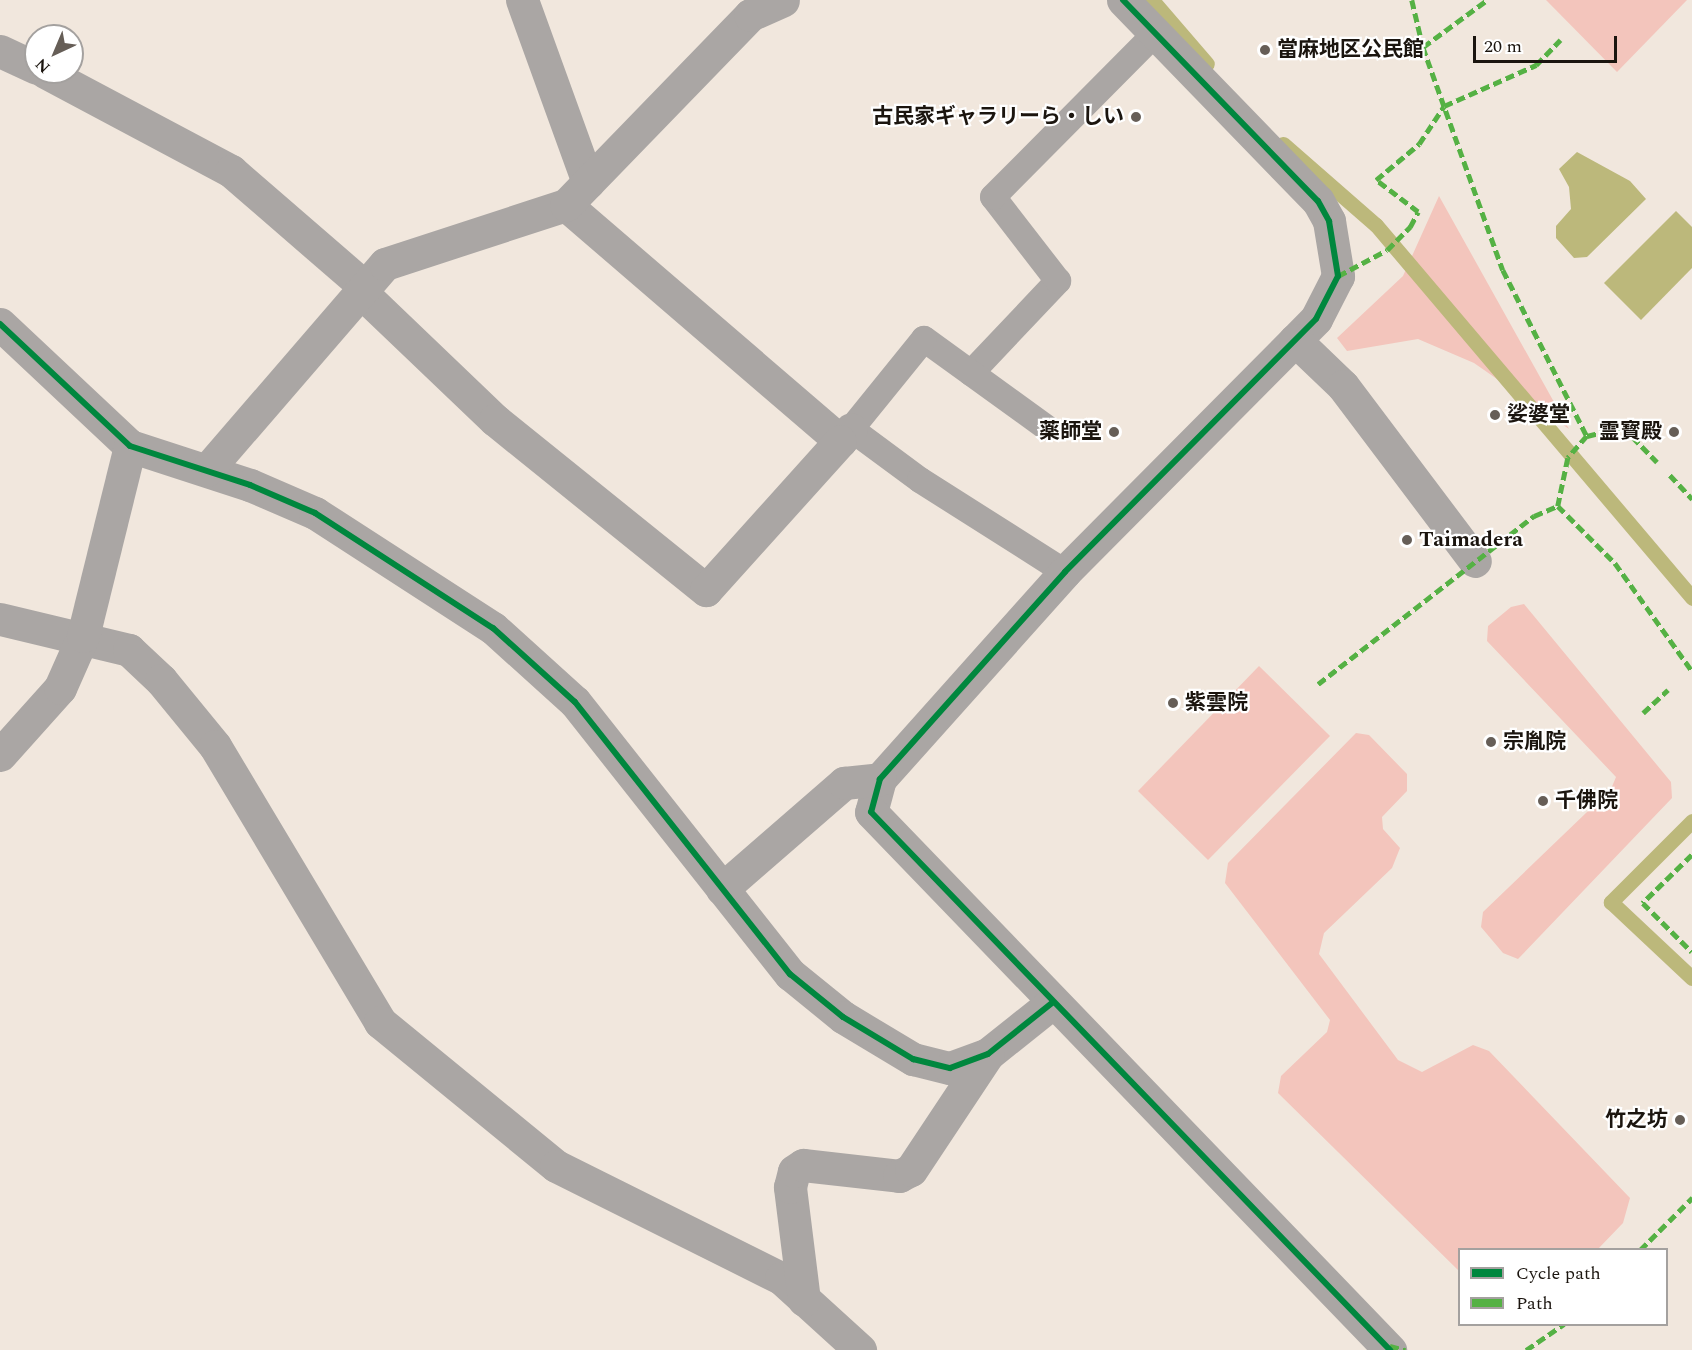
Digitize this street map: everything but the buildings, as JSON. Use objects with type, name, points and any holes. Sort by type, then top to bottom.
[{"type":"street","points":[[68,84],[231,171],[363,290],[495,420],[706,590],[845,435],[577,193],[522,0]]},
{"type":"street","points":[[207,470],[385,264],[577,193],[750,15],[783,0]]},
{"type":"street","points":[[1123,0],[1153,36],[1317,201],[1329,221],[1338,276],[1316,319],[1065,572],[880,779],[871,812],[1052,1003],[1389,1348]]},
{"type":"street","points":[[0,51],[24,62]]},
{"type":"street","points":[[0,324],[130,446],[207,470],[315,513],[493,628],[575,702],[790,974],[843,1017],[913,1059],[950,1068],[988,1054]]},
{"type":"street","points":[[1295,340],[1342,386],[1475,561]]},
{"type":"street","points":[[0,755],[60,688],[83,636],[130,446]]},
{"type":"street","points":[[0,619],[83,636],[129,650],[214,746],[380,1022],[556,1166],[781,1278],[860,1350]]},
{"type":"street","points":[[722,889],[844,783],[880,779]]},
{"type":"street","points":[[804,1300],[790,1187],[794,1171],[803,1165],[899,1176],[911,1170],[988,1054],[1052,1003]]},
{"type":"lane","points":[[971,373],[1058,281],[993,197],[1153,36]]},
{"type":"lane","points":[[1047,428],[924,339],[845,435],[1065,572]]},
{"type":"shaded area","points":[[1546,0],[1687,0],[1617,72]]},
{"type":"shaded area","points":[[1577,152],[1630,181],[1646,199],[1587,257],[1574,258],[1556,238],[1556,226],[1571,209],[1569,187],[1559,169]]},
{"type":"shaded area","points":[[1439,196],[1569,429],[1474,363],[1418,339],[1347,351],[1337,338],[1403,276]]},
{"type":"shaded area","points":[[1676,211],[1692,227],[1692,268],[1641,320],[1604,283]]},
{"type":"shaded area","points":[[1524,604],[1671,782],[1672,798],[1518,959],[1503,953],[1481,927],[1483,912],[1611,789],[1616,777],[1487,641],[1488,626],[1511,607]]},
{"type":"shaded area","points":[[1259,666],[1330,736],[1208,860],[1138,791]]},
{"type":"shaded area","points":[[1356,733],[1369,735],[1407,774],[1407,791],[1382,817],[1383,829],[1400,848],[1392,868],[1324,933],[1319,954],[1398,1060],[1422,1072],[1473,1045],[1489,1051],[1630,1198],[1623,1223],[1599,1248],[1458,1248],[1458,1270],[1278,1093],[1281,1076],[1327,1032],[1330,1020],[1225,883],[1228,863]]},
{"type":"waterway","points":[[1152,0],[1207,64]]},
{"type":"waterway","points":[[1283,144],[1376,225],[1692,598]]},
{"type":"waterway","points":[[1692,821],[1611,902],[1692,978]]},
{"type":"marked path","points":[[1412,0],[1423,47],[1503,270],[1587,436],[1568,458],[1558,506],[1615,563],[1692,671]]},
{"type":"marked path","points":[[1423,47],[1487,0]]},
{"type":"marked path","points":[[1338,276],[1387,250],[1410,227],[1418,212],[1376,180],[1419,144],[1444,106],[1536,65],[1560,40]]},
{"type":"marked path","points":[[1587,436],[1623,427],[1657,462]]},
{"type":"marked path","points":[[1670,475],[1692,499]]},
{"type":"marked path","points":[[1318,684],[1534,516],[1558,506]]},
{"type":"marked path","points":[[1643,713],[1668,690]]},
{"type":"marked path","points":[[1692,855],[1643,903],[1692,952]]},
{"type":"marked path","points":[[1642,1248],[1692,1198]]},
{"type":"marked path","points":[[1526,1350],[1561,1326]]},
{"type":"marked path","points":[[1390,1346],[1405,1350]]},
{"type":"cycle path","points":[[1123,0],[1318,201],[1329,221],[1338,276],[1316,319],[1065,572],[880,779],[871,812],[1390,1350]]},
{"type":"cycle path","points":[[0,324],[130,446],[250,485],[315,513],[493,628],[575,702],[790,974],[843,1017],[913,1059],[950,1068],[988,1054],[1052,1003]]},
{"type":"place","name":"當麻地区公民館","points":[[1265,50]]},
{"type":"place","name":"古民家ギャラリーら・しい","points":[[1136,117]]},
{"type":"place","name":"娑婆堂","points":[[1495,415]]},
{"type":"place","name":"薬師堂","points":[[1114,432]]},
{"type":"place","name":"霊寳殿","points":[[1674,432]]},
{"type":"place","name":"Taimadera","points":[[1407,540]]},
{"type":"place","name":"紫雲院","points":[[1173,703]]},
{"type":"place","name":"宗胤院","points":[[1491,742]]},
{"type":"place","name":"千佛院","points":[[1543,801]]},
{"type":"place","name":"竹之坊","points":[[1680,1120]]}]
